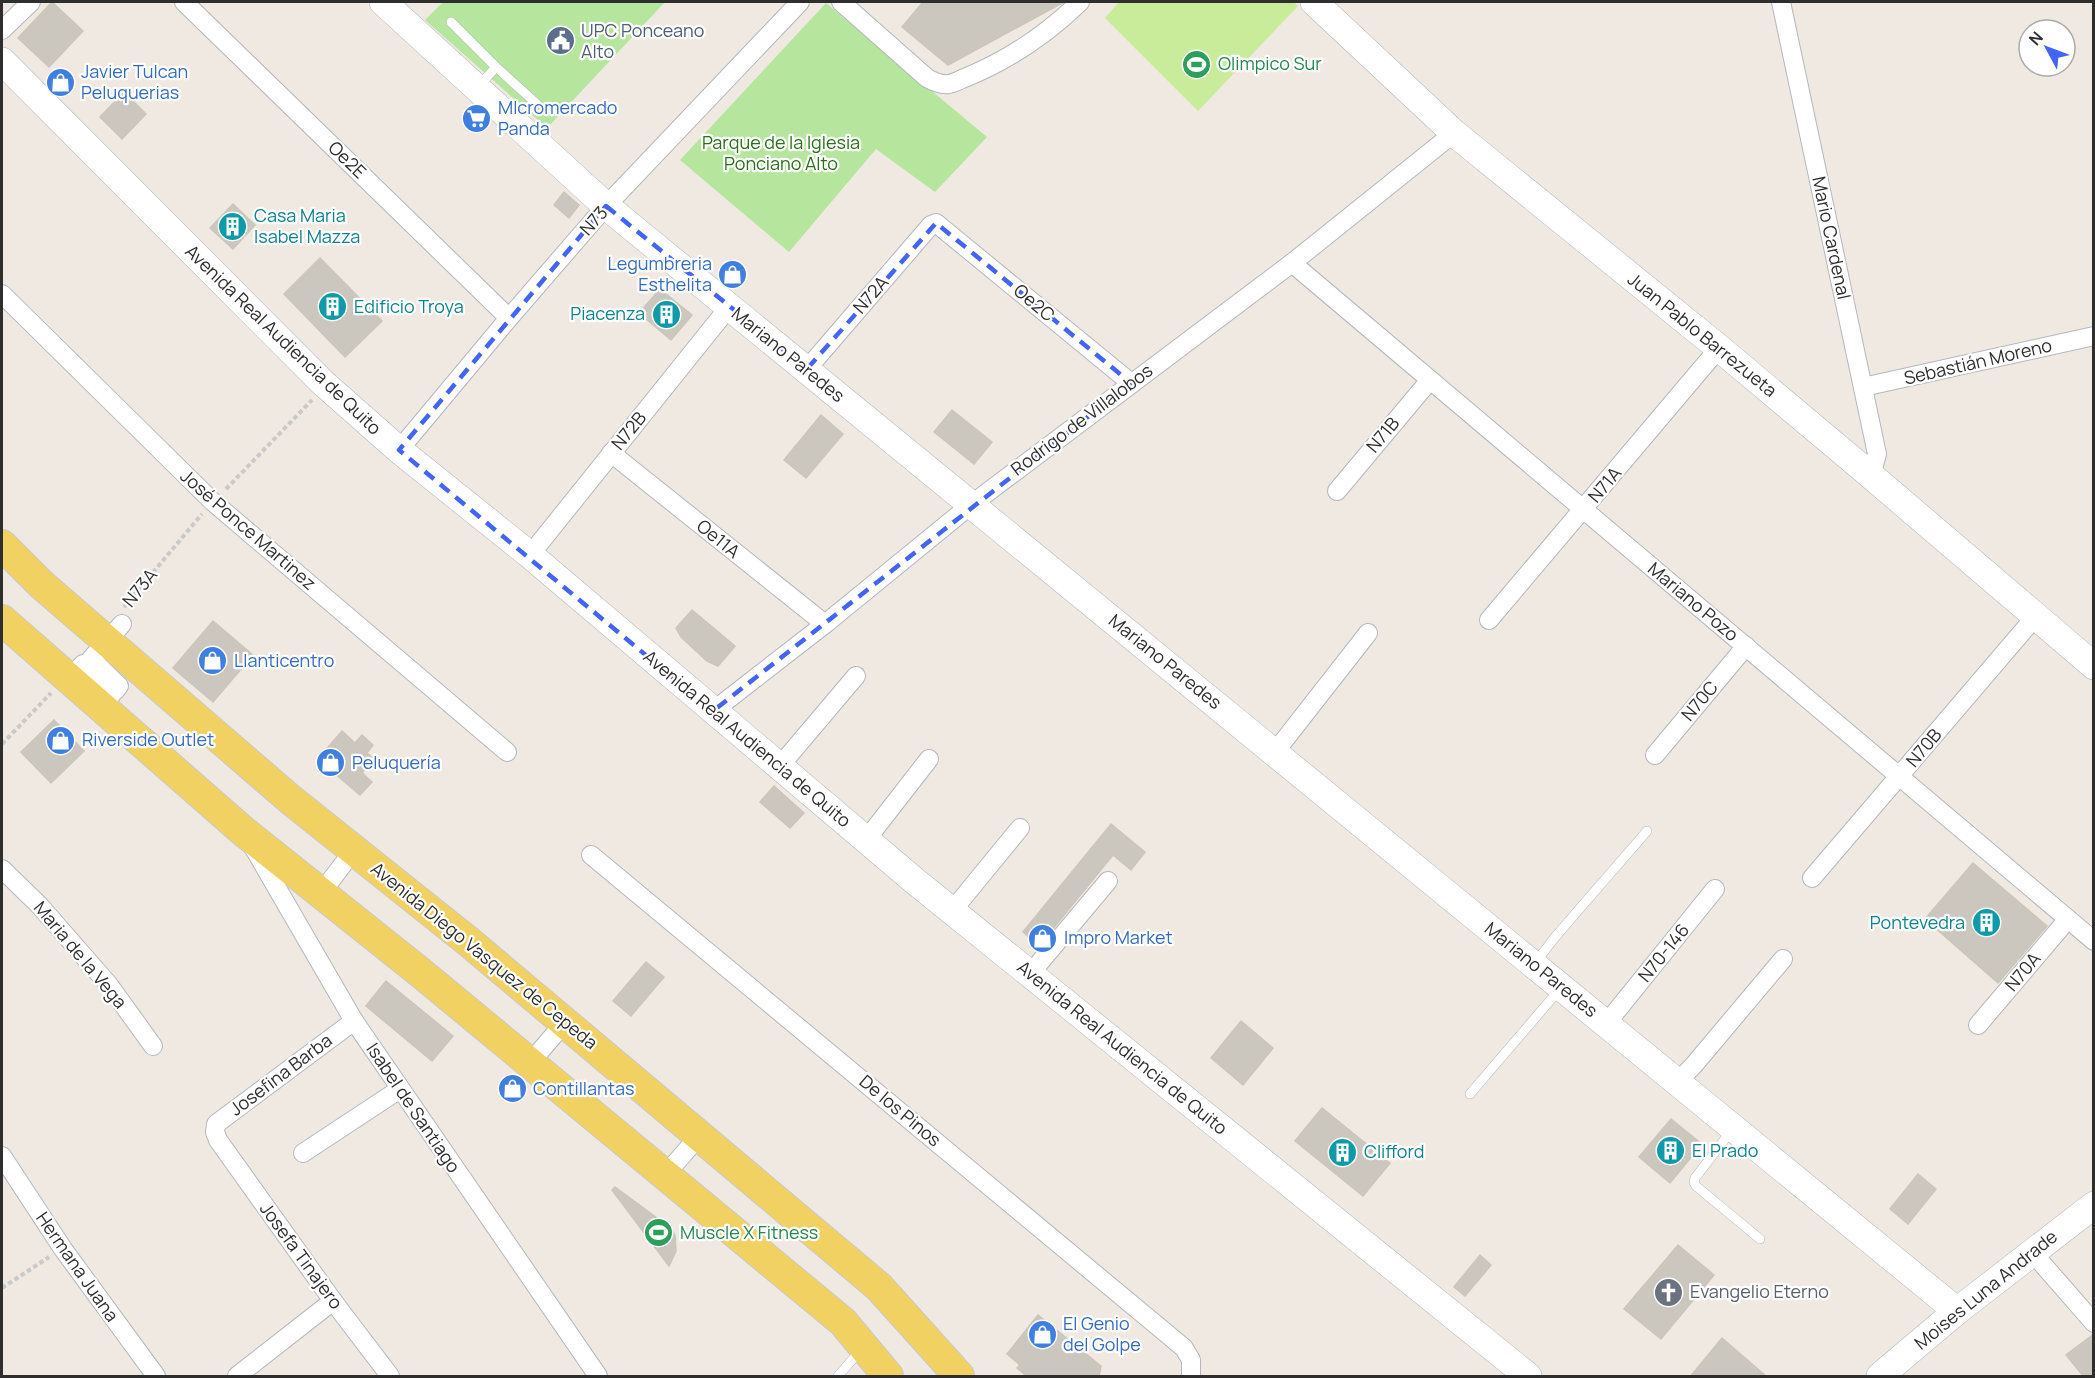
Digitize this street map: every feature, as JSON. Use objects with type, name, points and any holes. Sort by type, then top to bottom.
[{"type":"main road","name":"Mariano Paredes","points":[[383,2],[606,206],[1561,987],[1609,1021],[1677,1082],[1957,1311]]},
{"type":"main road","name":"Juan Pablo Barrezueta","points":[[1314,2],[1454,133],[1719,348],[2094,666]]},
{"type":"main road","name":"Avenida Real Audiencia de Quito","points":[[2,62],[322,382],[399,450],[530,555],[952,911],[1528,1377]]},
{"type":"main road","name":"Avenida Diego Vasquez de Cepeda","points":[[2,545],[42,585],[115,632],[291,800],[565,1022],[879,1287],[959,1377]]},
{"type":"main road","points":[[2,620],[243,831],[530,1063],[843,1322],[888,1377]]},
{"type":"main road","name":"Moises Luna Andrade","points":[[1887,1374],[1957,1311],[2094,1205]]},
{"type":"street","points":[[2,30],[31,2]]},
{"type":"street","name":"Oe2E","points":[[184,2],[509,318]]},
{"type":"street","name":"N73","points":[[399,450],[606,206],[800,2]]},
{"type":"street","points":[[841,2],[927,78],[938,83],[950,84],[977,73],[1021,48],[1065,16],[1080,2]]},
{"type":"street","name":"Mario Cardenal","points":[[1781,2],[1877,453],[1874,465],[1868,473]]},
{"type":"street","name":"Rodrigo de Villalobos","points":[[713,711],[825,624],[972,504],[1292,263],[1454,133]]},
{"type":"street","name":"N72A","points":[[807,369],[931,225],[936,223]]},
{"type":"street","name":"Oe2C","points":[[936,223],[1131,383]]},
{"type":"street","name":"Mariano Pozo","points":[[1292,263],[2094,941]]},
{"type":"street","name":"José Ponce Martinez","points":[[2,294],[213,502],[507,752]]},
{"type":"street","name":"N72B","points":[[530,555],[729,308]]},
{"type":"street","name":"Sebastián Moreno","points":[[1863,387],[2094,336]]},
{"type":"street","name":"N71A","points":[[1489,620],[1719,348]]},
{"type":"street","name":"N71B","points":[[1337,491],[1430,380]]},
{"type":"street","name":"Oe11A","points":[[611,453],[825,624]]},
{"type":"street","name":"N70B","points":[[1812,878],[2035,617]]},
{"type":"street","points":[[66,677],[72,670],[107,700],[111,696],[80,667],[83,664],[115,691],[119,686],[91,659],[115,632]]},
{"type":"street","points":[[1275,752],[1368,633]]},
{"type":"street","name":"N70C","points":[[1655,755],[1746,646]]},
{"type":"street","points":[[779,766],[856,676]]},
{"type":"street","points":[[866,840],[929,759]]},
{"type":"street","points":[[952,911],[1020,828]]},
{"type":"street","name":"Isabel de Santiago","points":[[243,831],[354,1021],[598,1377]]},
{"type":"street","points":[[321,893],[354,850]]},
{"type":"street","name":"De los Pinos","points":[[591,855],[1184,1348],[1191,1360],[1191,1377]]},
{"type":"street","name":"Maria de la Vega","points":[[2,869],[40,906],[109,985],[153,1046]]},
{"type":"street","points":[[1030,974],[1108,881]]},
{"type":"street","name":"N70-146","points":[[1609,1021],[1715,889]]},
{"type":"street","name":"N70A","points":[[1978,1025],[2068,919]]},
{"type":"street","points":[[1677,1082],[1783,959]]},
{"type":"street","name":"Josefina Barba","points":[[215,1132],[216,1124],[354,1021]]},
{"type":"street","points":[[530,1063],[565,1022]]},
{"type":"street","points":[[303,1153],[400,1089]]},
{"type":"street","name":"Josefa Tinajero","points":[[215,1132],[218,1140],[390,1377]]},
{"type":"street","points":[[665,1175],[700,1135]]},
{"type":"street","name":"Hermana Juana","points":[[2,1156],[63,1249],[156,1377]]},
{"type":"street","points":[[2032,1252],[2094,1323]]},
{"type":"street","points":[[237,1377],[333,1301]]},
{"type":"lane","points":[[451,22],[496,68],[537,104]]},
{"type":"lane","points":[[477,88],[496,68]]},
{"type":"lane","points":[[1534,964],[1647,831]]},
{"type":"lane","points":[[1470,1094],[1561,987]]},
{"type":"lane","points":[[1733,1128],[1694,1182],[1760,1239]]},
{"type":"lane","points":[[838,1377],[863,1347]]},
{"type":"path","points":[[213,502],[309,403]]},
{"type":"path","name":"N73A","points":[[115,632],[116,618],[213,502]]},
{"type":"path","points":[[2,744],[32,713]]},
{"type":"path","points":[[2,1288],[63,1249]]},
{"type":"highlighted area","points":[[606,206],[807,369],[936,223],[1131,383],[713,711],[399,450]]},
{"type":"green space","points":[[443,2],[665,2],[547,128],[425,20]]},
{"type":"green space","name":"Olimpico Sur","points":[[1119,2],[1294,2],[1298,6],[1198,111],[1105,18]]},
{"type":"green space","name":"Parque de la Iglesia Ponciano Alto","points":[[826,3],[987,137],[935,192],[876,149],[789,252],[680,160]]},
{"type":"building","points":[[52,2],[83,31],[49,67],[18,38]]},
{"type":"building","points":[[923,2],[1064,2],[948,65],[902,27]]},
{"type":"building","points":[[124,92],[146,114],[122,139],[100,117]]},
{"type":"building","points":[[564,192],[579,205],[569,218],[554,205]]},
{"type":"building","name":"Casa Maria Isabel Mazza","points":[[233,204],[255,225],[233,249],[210,228]]},
{"type":"building","name":"Edificio Troya","points":[[320,258],[382,321],[345,357],[284,294]]},
{"type":"building","name":"Legumbreria Esthelita","points":[[731,260],[746,274],[735,288],[719,274]]},
{"type":"building","name":"Piacenza","points":[[660,289],[692,315],[671,340],[639,313]]},
{"type":"building","points":[[952,410],[992,442],[974,464],[934,432]]},
{"type":"building","points":[[821,415],[843,434],[806,478],[784,460]]},
{"type":"building","points":[[692,610],[735,646],[718,666],[707,661],[681,637],[676,628]]},
{"type":"building","name":"Llanticentro","points":[[213,621],[253,655],[213,702],[173,668]]},
{"type":"building","points":[[54,720],[84,751],[51,783],[21,752]]},
{"type":"building","points":[[342,731],[355,743],[362,735],[373,745],[367,753],[374,759],[362,773],[372,782],[360,795],[318,759]]},
{"type":"building","points":[[774,786],[804,813],[790,828],[760,802]]},
{"type":"building","points":[[1111,824],[1145,852],[1131,870],[1113,855],[1039,946],[1023,932]]},
{"type":"building","name":"Pontevedra","points":[[1973,863],[2047,926],[1998,983],[1925,919]]},
{"type":"building","points":[[646,962],[664,977],[631,1016],[613,1001]]},
{"type":"building","points":[[386,981],[453,1036],[432,1061],[366,1006]]},
{"type":"building","points":[[1241,1021],[1273,1048],[1243,1085],[1211,1058]]},
{"type":"building","name":"Clifford","points":[[1322,1108],[1390,1163],[1363,1196],[1295,1141]]},
{"type":"building","name":"El Prado","points":[[1671,1119],[1702,1144],[1670,1183],[1639,1157]]},
{"type":"building","points":[[1918,1174],[1936,1189],[1908,1224],[1890,1209]]},
{"type":"building","name":"Muscle X Fitness","points":[[615,1187],[672,1229],[676,1251],[669,1266],[612,1190]]},
{"type":"building","name":"Evangelio Eterno","points":[[1678,1245],[1714,1275],[1661,1339],[1624,1309]]},
{"type":"building","points":[[1480,1255],[1491,1265],[1465,1296],[1454,1287]]},
{"type":"building","name":"El Genio del Golpe","points":[[1038,1315],[1101,1366],[1099,1377],[1028,1377],[1017,1368],[1020,1365],[1007,1354]]},
{"type":"building","points":[[2094,1334],[2094,1377],[2084,1377],[2066,1355]]},
{"type":"building","points":[[1722,1338],[1767,1377],[1690,1377]]},
{"type":"place","name":"UPC Ponceano Alto","points":[[560,41]]},
{"type":"place","name":"Olimpico Sur","points":[[1197,64]]},
{"type":"place","name":"Javier Tulcan Peluquerias","points":[[60,82]]},
{"type":"place","name":"MIcromercado Panda","points":[[477,118]]},
{"type":"place","name":"Casa Maria Isabel Mazza","points":[[233,226]]},
{"type":"place","name":"Legumbreria Esthelita","points":[[733,274]]},
{"type":"place","name":"Edificio Troya","points":[[333,307]]},
{"type":"place","name":"Piacenza","points":[[666,314]]},
{"type":"place","name":"Llanticentro","points":[[213,661]]},
{"type":"place","name":"Riverside Outlet","points":[[61,740]]},
{"type":"place","name":"Peluquería","points":[[331,763]]},
{"type":"place","name":"Pontevedra","points":[[1986,923]]},
{"type":"place","name":"Impro Market","points":[[1043,938]]},
{"type":"place","name":"Contillantas","points":[[512,1089]]},
{"type":"place","name":"El Prado","points":[[1671,1151]]},
{"type":"place","name":"Clifford","points":[[1343,1152]]},
{"type":"place","name":"Muscle X Fitness","points":[[659,1233]]},
{"type":"place","name":"Evangelio Eterno","points":[[1669,1292]]},
{"type":"place","name":"El Genio del Golpe","points":[[1042,1334]]}]
